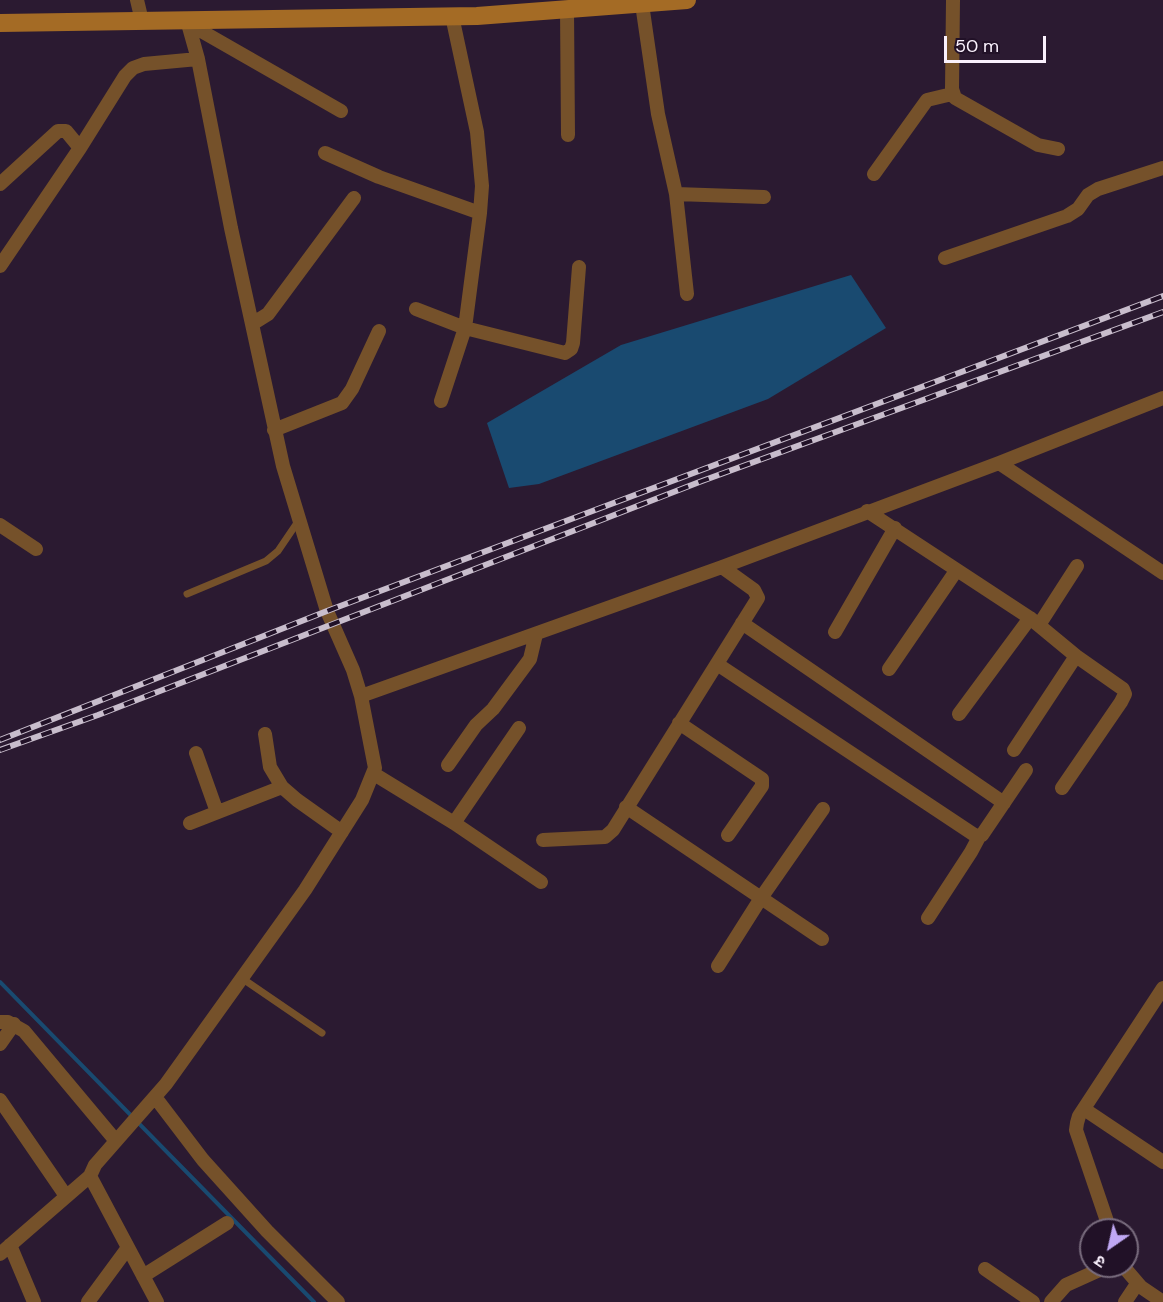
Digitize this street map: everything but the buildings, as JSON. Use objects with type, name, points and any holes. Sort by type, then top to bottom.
[{"type":"main road","points":[[0,23],[188,22],[452,16],[687,0]]},
{"type":"street","points":[[136,0],[142,21]]},
{"type":"street","points":[[952,94],[953,0]]},
{"type":"street","points":[[642,4],[658,114],[676,194],[687,294]]},
{"type":"street","points":[[567,9],[568,135]]},
{"type":"street","points":[[441,402],[465,328],[480,213],[481,170],[477,132],[452,16]]},
{"type":"street","points":[[34,1302],[5,1250],[90,1176],[95,1165],[155,1097],[243,979],[305,890],[342,832],[374,774],[375,761],[361,696],[353,670],[327,611],[274,430],[198,59],[188,22]]},
{"type":"street","points":[[188,22],[341,111]]},
{"type":"street","points":[[0,266],[80,148],[125,76],[133,68],[144,64],[198,59]]},
{"type":"street","points":[[952,94],[1038,145],[1058,150]]},
{"type":"street","points":[[874,174],[927,100],[952,94]]},
{"type":"street","points":[[0,184],[58,131],[66,132],[80,148]]},
{"type":"street","points":[[325,153],[379,177],[480,213]]},
{"type":"street","points":[[945,258],[1067,216],[1078,209],[1088,195],[1098,189],[1163,168]]},
{"type":"street","points":[[676,194],[764,197]]},
{"type":"street","points":[[252,324],[268,314],[354,198]]},
{"type":"street","points":[[416,309],[465,328],[565,353],[571,349],[573,343],[579,267]]},
{"type":"street","points":[[274,430],[342,403],[379,331]]},
{"type":"street","points":[[361,696],[722,567],[999,463],[1163,398]]},
{"type":"street","points":[[999,463],[1163,573]]},
{"type":"street","points":[[867,511],[896,528],[1034,622],[1123,690],[1125,694],[1121,702],[1062,788]]},
{"type":"street","points":[[0,525],[36,549]]},
{"type":"street","points":[[835,632],[896,528]]},
{"type":"street","points":[[959,714],[1077,566]]},
{"type":"street","points":[[543,840],[605,837],[613,830],[758,598],[754,590],[722,567]]},
{"type":"street","points":[[889,669],[956,571]]},
{"type":"street","points":[[742,623],[1004,803]]},
{"type":"street","points":[[448,765],[476,725],[493,710],[530,659],[536,634]]},
{"type":"street","points":[[1014,750],[1076,656]]},
{"type":"street","points":[[717,663],[973,835],[980,837]]},
{"type":"street","points":[[679,723],[762,779],[762,786],[728,835]]},
{"type":"street","points":[[454,823],[519,728]]},
{"type":"street","points":[[265,734],[270,767],[282,787],[342,832]]},
{"type":"street","points":[[196,753],[218,812]]},
{"type":"street","points":[[928,918],[1026,770]]},
{"type":"street","points":[[374,774],[454,823],[541,882]]},
{"type":"street","points":[[190,823],[282,787]]},
{"type":"street","points":[[626,807],[822,939]]},
{"type":"street","points":[[718,966],[761,898],[823,809]]},
{"type":"street","points":[[1106,1218],[1076,1130],[1079,1116],[1158,1009],[1163,988]]},
{"type":"street","points":[[0,1044],[7,1023],[34,1042],[117,1141]]},
{"type":"street","points":[[155,1097],[203,1160],[267,1231],[338,1302]]},
{"type":"street","points":[[0,1100],[66,1196]]},
{"type":"street","points":[[1084,1109],[1163,1162]]},
{"type":"street","points":[[90,1176],[157,1302]]},
{"type":"street","points":[[142,1276],[227,1223]]},
{"type":"street","points":[[88,1302],[128,1249]]},
{"type":"street","points":[[985,1269],[1033,1302]]},
{"type":"street","points":[[1051,1302],[1066,1286],[1083,1278]]},
{"type":"street","points":[[1132,1278],[1137,1284],[1163,1302]]},
{"type":"street","points":[[1125,1302],[1137,1284]]},
{"type":"lane","points":[[187,594],[266,561],[278,551],[299,520]]},
{"type":"lane","points":[[243,979],[322,1033]]},
{"type":"water","points":[[851,275],[886,328],[768,399],[539,484],[509,488],[487,423],[621,345]]},
{"type":"waterway","points":[[0,982],[314,1302]]},
{"type":"railway","points":[[0,740],[327,611],[1163,296]]},
{"type":"railway","points":[[0,750],[98,715],[702,481],[1163,312]]}]
